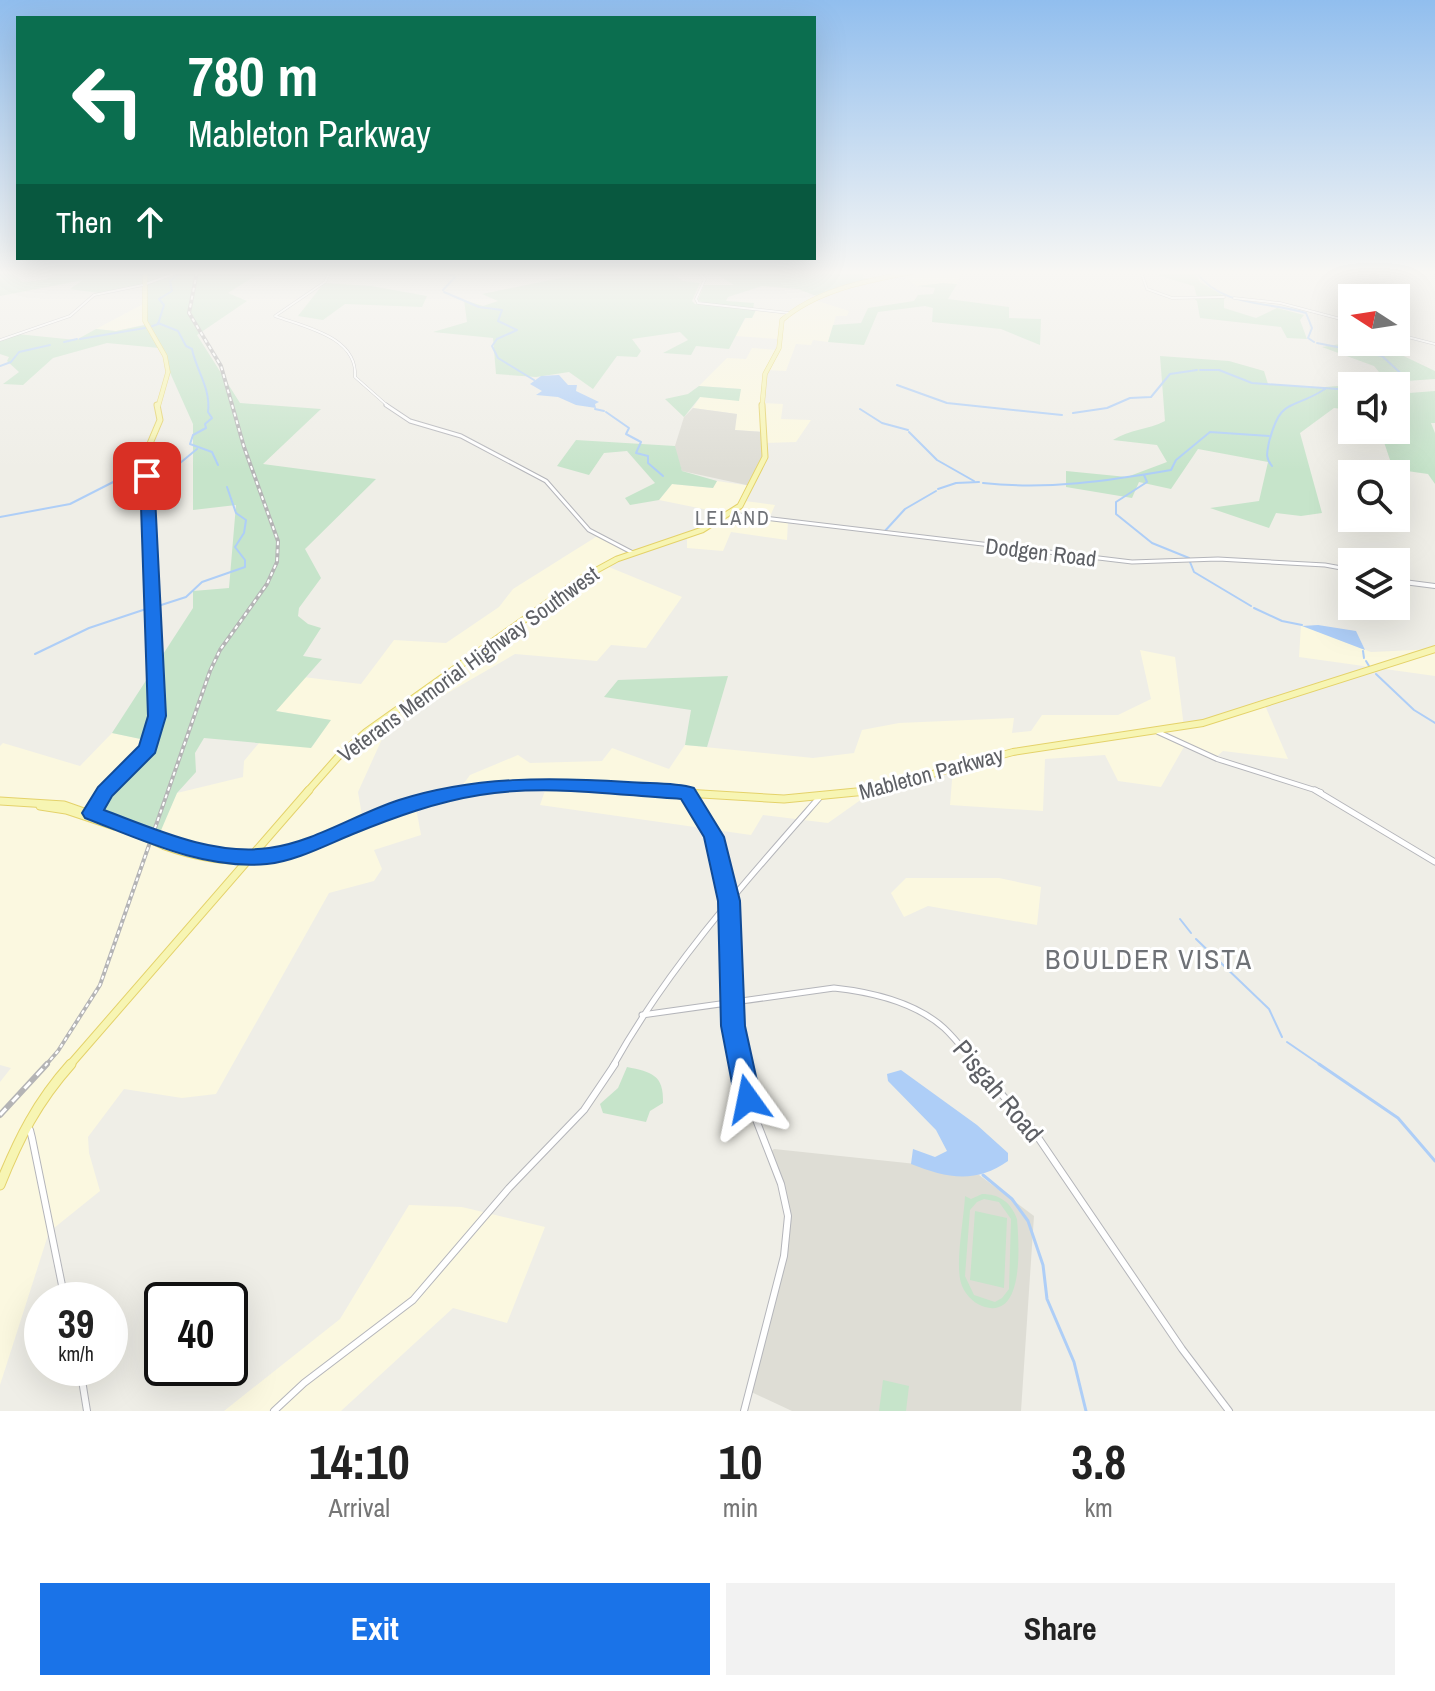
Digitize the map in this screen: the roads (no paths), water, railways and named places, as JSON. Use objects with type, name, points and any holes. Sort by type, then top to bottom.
[{"type":"main road","points":[[91,815],[105,792],[148,749],[159,700],[146,453],[160,420],[157,403],[168,372],[165,356],[155,338]]},
{"type":"main road","points":[[754,457],[764,460],[762,407],[766,370],[779,348],[779,338]]},
{"type":"main road","name":"Veterans Memorial Highway Southwest","points":[[0,1185],[24,1127],[60,1074],[328,767],[359,738],[586,575],[626,553],[702,530],[731,514],[740,506],[764,460]]},
{"type":"main road","points":[[746,472],[755,478]]},
{"type":"main road","name":"Mableton Parkway","points":[[247,860],[272,860],[405,806],[482,788],[549,784],[784,799],[819,798],[885,789],[1031,748],[1158,732],[1220,719],[1435,649]]},
{"type":"main road","points":[[0,803],[44,806],[91,815],[165,844],[247,860]]},
{"type":"main road","name":"Mableton Parkway","points":[[247,860],[285,852],[327,837]]},
{"type":"main road","points":[[262,843],[265,852],[285,852]]},
{"type":"street","points":[[330,338],[338,341],[356,365],[355,377],[393,411],[415,424],[461,436],[511,460],[549,484],[569,511],[589,530],[626,553]]},
{"type":"street","points":[[1411,338],[1435,344]]},
{"type":"street","name":"Dodgen Road","points":[[731,514],[1132,562],[1218,559],[1338,567]]},
{"type":"street","points":[[1410,583],[1435,586]]},
{"type":"street","points":[[1158,732],[1217,759],[1323,793],[1398,843],[1435,862]]},
{"type":"street","points":[[687,793],[714,837],[729,901],[731,1003],[735,1038],[748,1099],[781,1184],[788,1216],[784,1256],[744,1411]]},
{"type":"street","points":[[274,1411],[304,1383],[413,1300],[515,1181],[584,1110],[642,1015],[729,901],[819,798]]},
{"type":"street","name":"Pisgah Road","points":[[642,1015],[834,988],[862,990],[906,1006],[944,1028],[1033,1130],[1182,1349],[1229,1411]]},
{"type":"street","points":[[24,1127],[30,1130],[32,1138],[61,1282]]},
{"type":"street","points":[[83,1386],[87,1411]]},
{"type":"water","points":[[559,375],[568,385],[577,385],[576,391],[599,402],[595,404],[596,408],[576,405],[558,397],[536,395],[542,391],[530,384],[541,376]]},
{"type":"water","points":[[1318,625],[1356,631],[1365,650],[1302,626]]},
{"type":"water","points":[[901,1070],[977,1125],[1008,1153],[1008,1161],[972,1176],[936,1173],[911,1164],[913,1149],[935,1157],[947,1151],[936,1130],[888,1081],[887,1074]]},
{"type":"waterway","points":[[80,339],[87,338]]},
{"type":"waterway","points":[[182,338],[192,349],[212,418],[205,424],[206,428],[193,435],[190,444],[212,452],[218,465]]},
{"type":"waterway","points":[[500,338],[492,346],[498,358],[534,380]]},
{"type":"waterway","points":[[1308,338],[1314,342]]},
{"type":"waterway","points":[[64,342],[77,339]]},
{"type":"waterway","points":[[1317,343],[1382,356],[1399,372]]},
{"type":"waterway","points":[[0,366],[11,362],[19,352],[50,345]]},
{"type":"waterway","points":[[1073,413],[1107,408],[1130,398],[1151,397],[1170,374],[1197,370]]},
{"type":"waterway","points":[[1200,370],[1219,370],[1252,383],[1338,389]]},
{"type":"waterway","points":[[897,385],[947,403],[1062,415]]},
{"type":"waterway","points":[[1272,466],[1267,452],[1278,417],[1289,406],[1325,389]]},
{"type":"waterway","points":[[595,409],[604,411]]},
{"type":"waterway","points":[[860,409],[882,423],[908,430]]},
{"type":"waterway","points":[[606,412],[629,428],[626,434],[641,442],[636,453],[648,456],[648,463],[663,476]]},
{"type":"waterway","points":[[909,432],[937,460],[974,481]]},
{"type":"waterway","points":[[983,483],[1054,485],[1147,474],[1171,470],[1176,460],[1210,432],[1269,436]]},
{"type":"waterway","points":[[0,517],[70,504],[125,476],[174,468],[197,449]]},
{"type":"waterway","points":[[1144,475],[1147,482],[1116,502],[1116,514],[1152,543],[1189,558]]},
{"type":"waterway","points":[[938,489],[956,483],[979,482]]},
{"type":"waterway","points":[[155,607],[186,597],[202,582],[245,567],[245,560],[235,547],[244,533],[246,520],[236,513],[227,487]]},
{"type":"waterway","points":[[884,532],[905,509],[936,491]]},
{"type":"waterway","points":[[1190,562],[1194,572],[1251,606]]},
{"type":"waterway","points":[[35,654],[89,628],[149,608]]},
{"type":"waterway","points":[[1254,608],[1282,621],[1302,625]]},
{"type":"waterway","points":[[1363,651],[1364,658]]},
{"type":"waterway","points":[[1366,661],[1369,666]]},
{"type":"waterway","points":[[1376,674],[1414,710],[1435,723]]},
{"type":"waterway","points":[[1180,919],[1191,933]]},
{"type":"waterway","points":[[1196,939],[1269,1009],[1282,1037]]},
{"type":"waterway","points":[[1287,1042],[1322,1066]]},
{"type":"waterway","points":[[1319,1064],[1398,1118],[1435,1161]]},
{"type":"waterway","points":[[983,1175],[1012,1199],[1028,1221],[1043,1265],[1047,1299],[1074,1362],[1086,1411]]},
{"type":"railway","points":[[45,1066],[100,985],[210,671],[220,650],[267,584],[277,562],[278,541],[244,447],[221,366],[204,338]]},
{"type":"railway","points":[[0,1115],[47,1064]]},
{"type":"district","name":"LELAND","points":[[733,518]]},
{"type":"district","name":"BOULDER VISTA","points":[[1149,959]]}]
